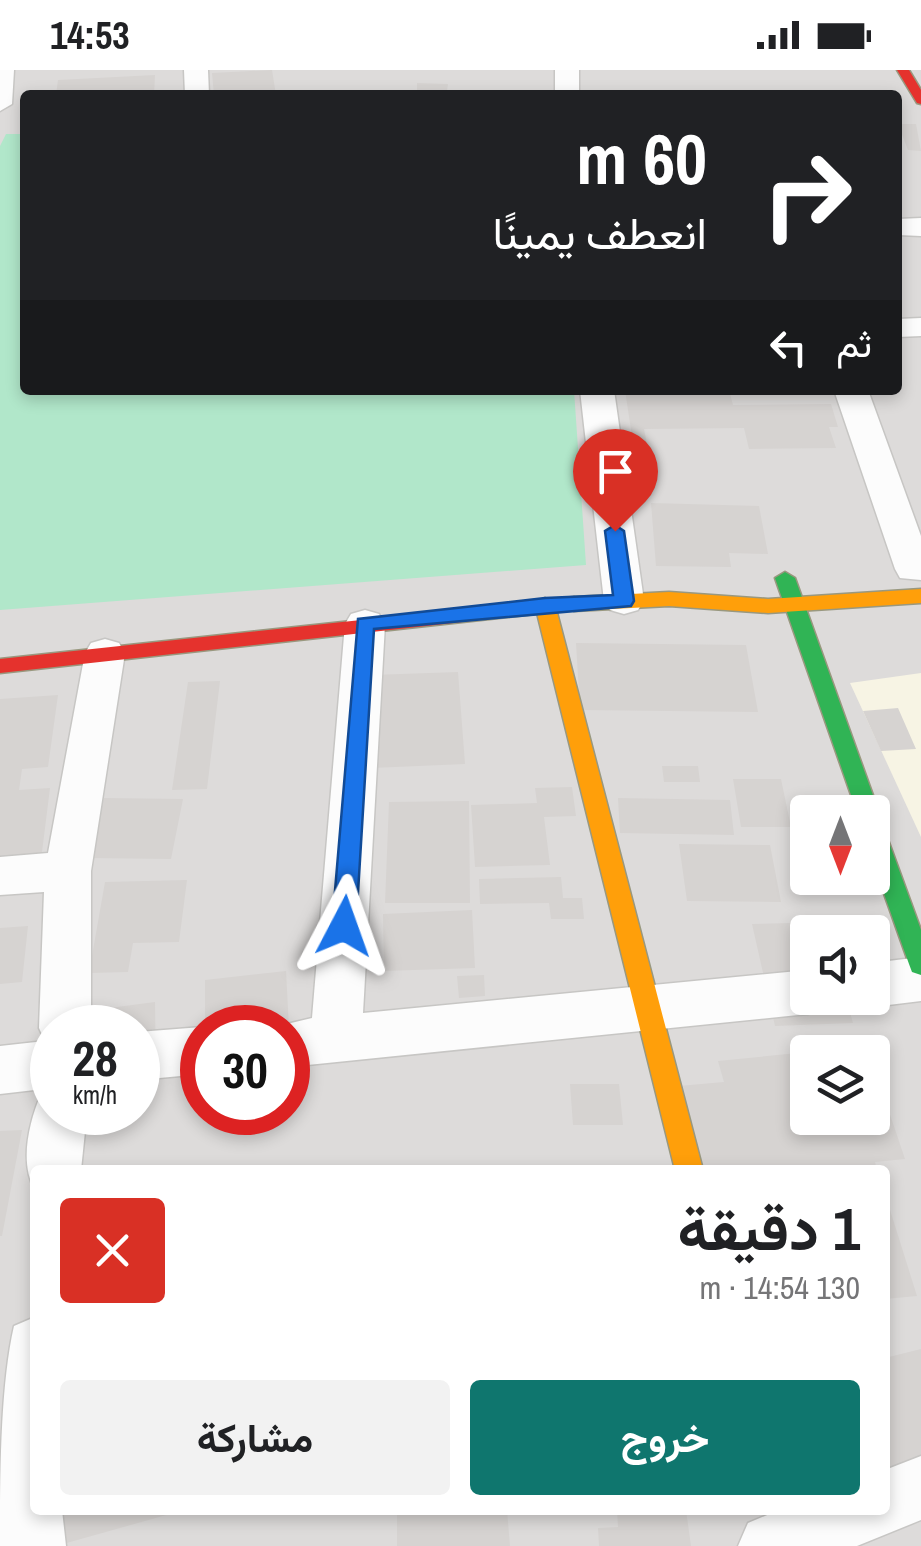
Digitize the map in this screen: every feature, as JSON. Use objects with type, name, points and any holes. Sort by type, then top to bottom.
[{"type":"street","points":[[0,104],[2,70]]},
{"type":"street","points":[[910,74],[921,100]]},
{"type":"street","points":[[598,395],[624,601]]},
{"type":"street","points":[[0,666],[545,605],[669,600],[739,606],[795,605],[913,576],[853,395]]},
{"type":"street","points":[[669,600],[696,590],[777,578],[795,605],[862,795]]},
{"type":"street","points":[[545,605],[688,1165]]},
{"type":"street","points":[[365,624],[312,1042],[790,994]]},
{"type":"street","points":[[66,1005],[68,870],[105,653]]},
{"type":"street","points":[[0,876],[68,870]]},
{"type":"street","points":[[890,877],[921,964]]},
{"type":"street","points":[[890,982],[921,979]]},
{"type":"street","points":[[0,1070],[30,1067]]},
{"type":"street","points":[[55,1165],[58,1135]]},
{"type":"street","points":[[30,1392],[24,1447],[30,1513]]},
{"type":"street","points":[[890,1500],[921,1488]]},
{"type":"street","points":[[30,1515],[33,1546]]},
{"type":"street","points":[[780,1536],[849,1515]]},
{"type":"shaded area","points":[[0,70],[921,70],[921,1546],[0,1546]]},
{"type":"shaded area","points":[[921,673],[921,837],[850,683]]},
{"type":"green space","points":[[6,134],[20,134],[20,395],[574,395],[586,565],[0,610],[0,146]]},
{"type":"building","points":[[272,70],[275,90],[214,90],[212,73]]},
{"type":"building","points":[[155,75],[154,90],[57,90],[58,80]]},
{"type":"building","points":[[417,83],[448,84],[447,90],[417,90]]},
{"type":"building","points":[[902,124],[916,124],[921,151],[908,150]]},
{"type":"building","points":[[626,395],[730,395],[733,405],[831,404],[838,427],[829,427],[836,448],[749,449],[744,428],[644,429],[648,450],[634,450]]},
{"type":"building","points":[[651,503],[759,506],[768,554],[729,553],[731,567],[656,566]]},
{"type":"building","points":[[576,643],[746,645],[758,712],[580,710]]},
{"type":"building","points":[[458,672],[465,764],[372,768],[372,675]]},
{"type":"building","points":[[220,681],[207,789],[172,790],[188,682]]},
{"type":"building","points":[[58,695],[48,767],[22,769],[19,790],[50,788],[41,860],[0,863],[0,699]]},
{"type":"building","points":[[898,708],[916,749],[881,751],[863,711]]},
{"type":"building","points":[[662,766],[698,766],[700,782],[664,782]]},
{"type":"building","points":[[733,779],[781,779],[790,827],[741,827]]},
{"type":"building","points":[[572,787],[576,816],[544,817],[550,865],[475,867],[471,805],[537,803],[535,788]]},
{"type":"building","points":[[104,798],[183,799],[171,859],[89,858]]},
{"type":"building","points":[[618,798],[730,800],[734,835],[620,833]]},
{"type":"building","points":[[469,801],[470,903],[385,903],[389,802]]},
{"type":"building","points":[[679,844],[770,845],[781,902],[687,901]]},
{"type":"building","points":[[561,877],[563,898],[582,898],[584,919],[551,919],[549,903],[480,904],[479,879]]},
{"type":"building","points":[[187,880],[179,942],[133,943],[128,972],[89,973],[105,882]]},
{"type":"building","points":[[472,910],[475,968],[384,971],[383,914]]},
{"type":"building","points":[[790,923],[790,1015],[851,1015],[853,1023],[775,1026],[752,924]]},
{"type":"building","points":[[28,926],[22,982],[0,984],[0,928]]},
{"type":"building","points":[[286,971],[288,1005],[205,1005],[205,980]]},
{"type":"building","points":[[484,975],[485,996],[459,998],[457,976]]},
{"type":"building","points":[[790,1054],[790,1135],[890,1135],[890,1114],[905,1159],[875,1162],[876,1165],[697,1165],[679,1086],[724,1082],[718,1061]]},
{"type":"building","points":[[570,1084],[619,1084],[623,1125],[573,1125]]},
{"type":"building","points":[[22,1130],[2,1236],[0,1236],[0,1131]]},
{"type":"building","points":[[890,1210],[917,1296],[890,1299]]},
{"type":"building","points":[[921,1349],[921,1495],[890,1504],[890,1357]]},
{"type":"building","points":[[62,1515],[166,1515],[63,1544]]},
{"type":"building","points":[[397,1515],[507,1515],[510,1546],[397,1546]]},
{"type":"building","points":[[617,1515],[687,1515],[691,1546],[599,1546],[598,1528],[618,1527]]},
{"type":"traffic: fast","points":[[785,578],[862,795]]},
{"type":"traffic: fast","points":[[890,877],[921,964]]},
{"type":"traffic: slow","points":[[574,604],[669,599],[768,606],[921,596]]},
{"type":"traffic: slow","points":[[545,605],[688,1165]]},
{"type":"traffic: jam","points":[[903,70],[921,100]]},
{"type":"traffic: jam","points":[[0,666],[574,604]]},
{"type":"route","points":[[344,926],[365,624],[545,605],[624,601],[615,531]]}]
